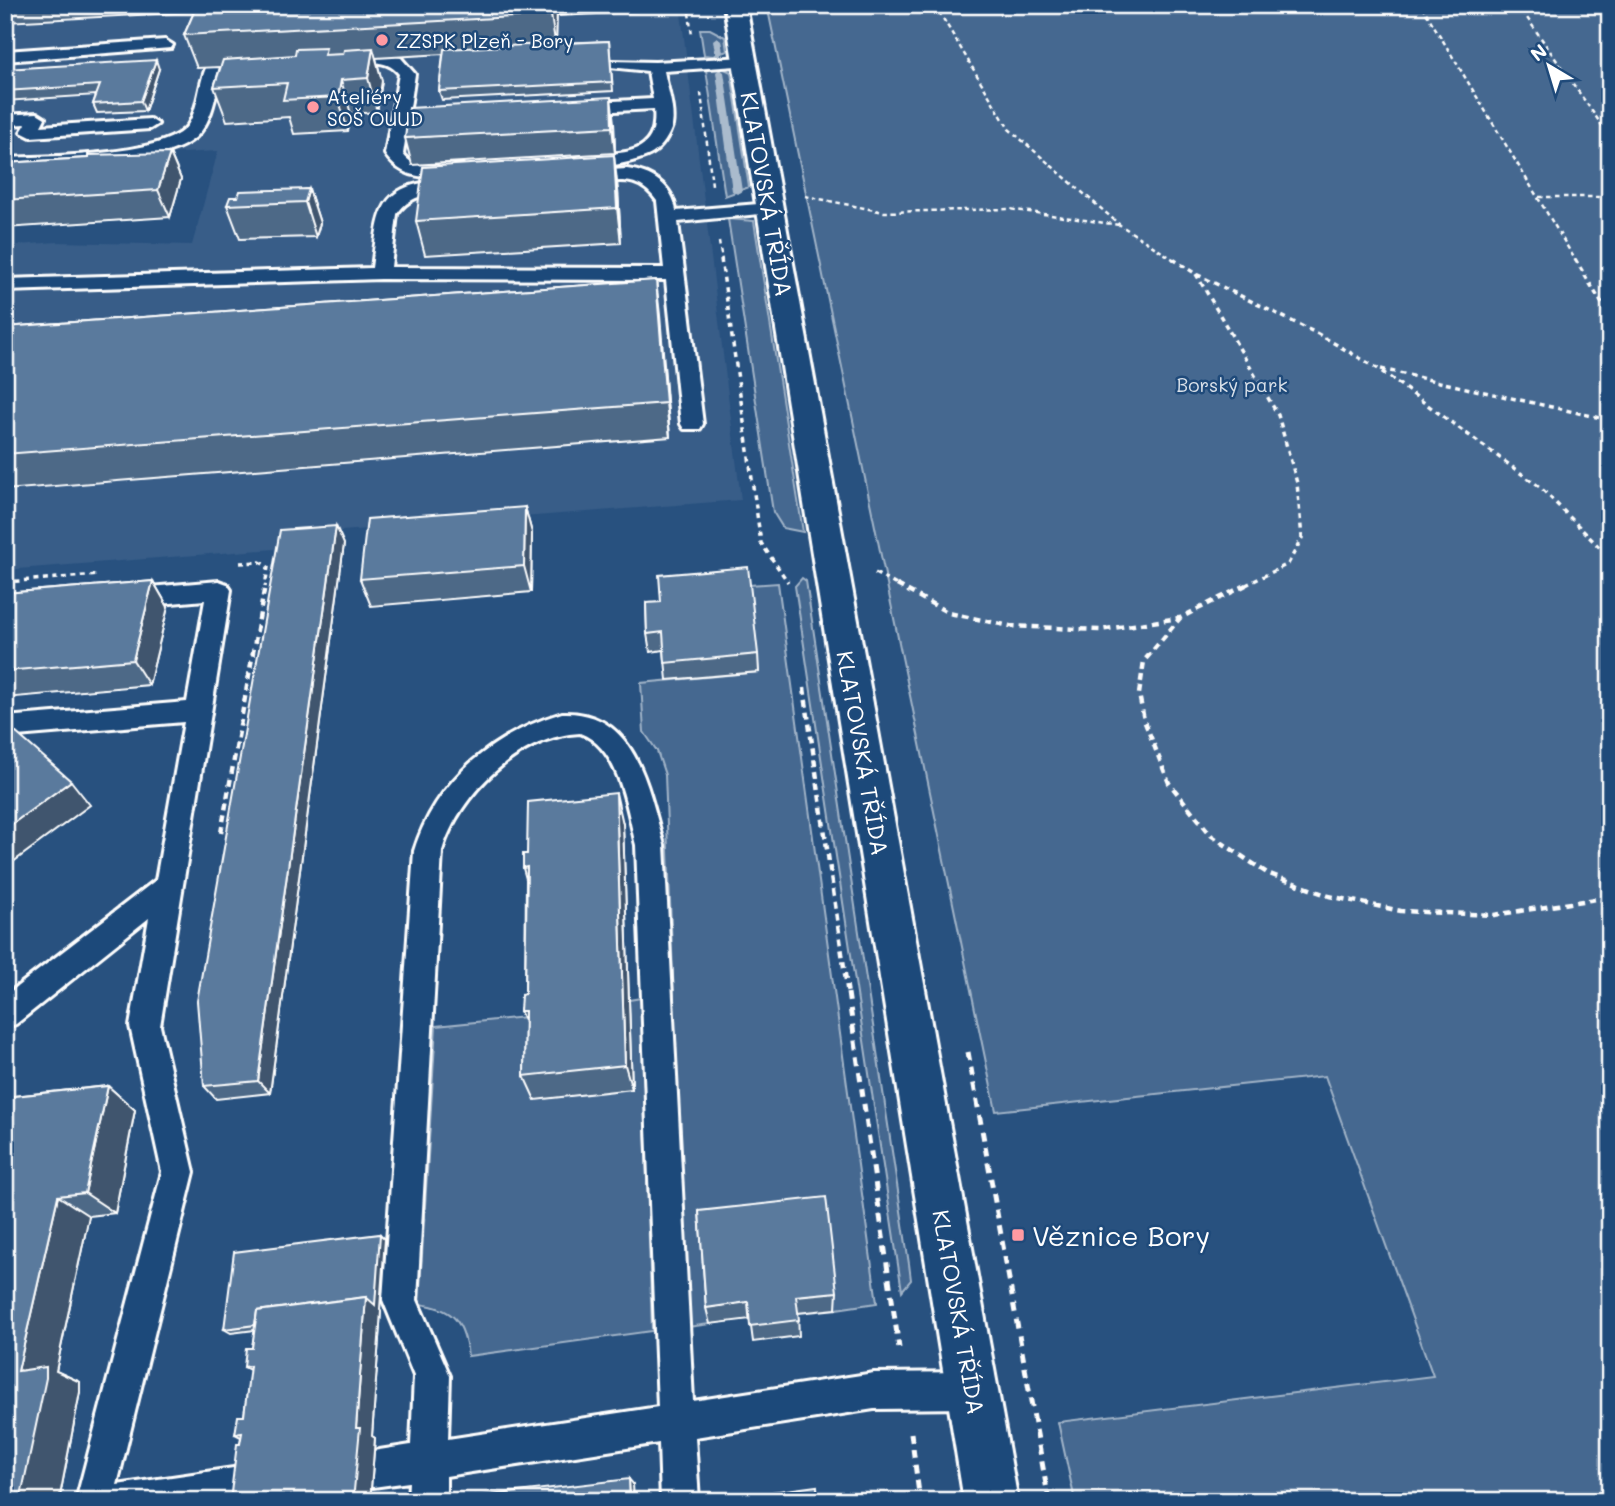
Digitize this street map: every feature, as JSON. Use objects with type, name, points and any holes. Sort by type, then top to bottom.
[{"type":"main road","name":"KLATOVSKÁ TŘÍDA","points":[[735,5],[991,1501]]},
{"type":"lane","points":[[558,9],[636,5]]},
{"type":"lane","points":[[5,55],[165,46]]},
{"type":"lane","points":[[324,61],[379,57],[403,66],[407,74],[406,117],[394,154],[404,168],[415,172],[469,176],[413,191],[393,205],[388,214],[380,273]]},
{"type":"lane","points":[[616,64],[655,66],[745,62]]},
{"type":"lane","points":[[11,162],[130,154],[174,142],[190,133],[198,120],[214,67],[269,64]]},
{"type":"lane","points":[[655,66],[663,126],[647,150],[568,170],[626,174],[650,180],[666,201],[692,424]]},
{"type":"lane","points":[[564,109],[660,104]]},
{"type":"lane","points":[[5,120],[37,118],[11,162]]},
{"type":"lane","points":[[31,132],[150,124]]},
{"type":"lane","points":[[667,217],[715,213],[768,198]]},
{"type":"lane","points":[[5,285],[380,273],[674,274]]},
{"type":"lane","points":[[95,1501],[178,1172],[145,1026],[219,590],[99,600]]},
{"type":"lane","points":[[5,727],[199,711]]},
{"type":"lane","points":[[427,1501],[432,1376],[427,1357],[405,1318],[400,1300],[428,851],[435,829],[456,795],[488,760],[522,739],[554,725],[574,723],[597,728],[617,750],[635,787],[650,845],[680,1501]]},
{"type":"lane","points":[[5,1014],[169,886]]},
{"type":"lane","points":[[373,1469],[874,1391],[972,1390]]},
{"type":"lane","points":[[125,1501],[254,1484]]},
{"type":"path","points":[[688,5],[761,543],[788,580],[790,594]]},
{"type":"path","points":[[935,6],[1516,5],[1610,137]]},
{"type":"path","points":[[935,6],[1009,129],[1120,225],[1196,274],[1318,334],[1377,368],[1541,488],[1610,558]]},
{"type":"path","points":[[1422,6],[1610,317]]},
{"type":"path","points":[[1538,197],[1610,197]]},
{"type":"path","points":[[768,198],[884,212],[1009,209],[1120,225]]},
{"type":"path","points":[[828,545],[949,613],[1010,625],[1100,630],[1180,618],[1288,564],[1302,538],[1297,483],[1278,415],[1196,274]]},
{"type":"path","points":[[1377,368],[1610,420]]},
{"type":"path","points":[[1180,618],[1144,662],[1139,694],[1144,720],[1169,783],[1212,836],[1266,873],[1329,896],[1401,911],[1494,915],[1596,900],[1610,901]]},
{"type":"path","points":[[803,677],[920,1501]]},
{"type":"path","points":[[968,1052],[1049,1501]]},
{"type":"shaded area","points":[[5,5],[222,5],[198,68],[556,47],[558,5],[680,5],[741,500],[290,535],[288,548],[5,570],[5,246],[57,242],[192,245],[218,151],[5,163]]},
{"type":"green space","name":"Borský park","points":[[767,5],[1610,5],[1610,1501],[1075,1501],[1058,1422],[1433,1376],[1325,1076],[996,1111]]},
{"type":"green space","points":[[700,29],[710,29],[725,37],[727,51],[713,56],[704,55]]},
{"type":"green space","points":[[718,66],[731,72],[749,187],[725,196],[706,70]]},
{"type":"green space","points":[[728,219],[754,221],[803,532],[783,528],[773,512]]},
{"type":"green space","points":[[802,578],[806,581],[909,1264],[911,1280],[902,1291],[795,586]]},
{"type":"green space","points":[[778,583],[877,1303],[836,1309],[825,1217],[710,1324],[687,1327],[665,775],[657,751],[644,732],[641,683],[759,672],[749,585]]},
{"type":"green space","points":[[641,998],[652,1331],[468,1356],[464,1334],[455,1319],[441,1309],[419,1304],[436,1026],[536,1016]]},
{"type":"building","points":[[197,5],[551,5],[551,15],[184,35]]},
{"type":"building","points":[[609,41],[612,82],[439,91],[444,49]]},
{"type":"building","points":[[326,48],[324,55],[343,54],[344,50],[373,48],[368,78],[341,80],[338,97],[283,100],[287,83],[214,87],[223,60],[295,55],[296,49]]},
{"type":"building","points":[[156,60],[141,101],[93,104],[100,85],[5,91],[5,69]]},
{"type":"building","points":[[611,97],[612,127],[405,138],[409,108]]},
{"type":"building","points":[[170,153],[158,190],[5,200],[5,163],[88,158],[88,155]]},
{"type":"building","points":[[614,155],[617,208],[416,221],[423,167]]},
{"type":"building","points":[[309,189],[305,202],[227,205],[230,197],[238,197],[240,191]]},
{"type":"building","points":[[656,280],[666,403],[5,454],[5,327]]},
{"type":"building","points":[[525,507],[524,566],[360,579],[367,519]]},
{"type":"building","points":[[336,526],[258,1081],[204,1086],[197,1001],[280,530]]},
{"type":"building","points":[[748,567],[758,654],[665,663],[663,632],[647,634],[646,603],[661,602],[659,575]]},
{"type":"building","points":[[153,581],[133,660],[5,671],[5,593]]},
{"type":"building","points":[[14,731],[71,781],[5,829],[5,737]]},
{"type":"building","points":[[616,793],[625,1065],[524,1076],[525,1011],[520,1011],[521,995],[525,994],[527,867],[523,868],[523,854],[527,854],[528,802]]},
{"type":"building","points":[[108,1086],[85,1193],[58,1196],[18,1371],[46,1367],[46,1378],[20,1501],[5,1501],[5,1097]]},
{"type":"building","points":[[826,1197],[837,1292],[796,1296],[799,1320],[750,1326],[748,1302],[706,1308],[699,1211]]},
{"type":"building","points":[[380,1234],[375,1305],[366,1297],[257,1311],[255,1325],[224,1329],[234,1252]]},
{"type":"building","points":[[366,1297],[356,1428],[360,1428],[353,1501],[230,1501],[237,1444],[240,1444],[242,1433],[235,1434],[238,1416],[244,1416],[250,1366],[244,1367],[246,1348],[252,1348],[257,1311]]},
{"type":"building","points":[[629,1479],[630,1501],[456,1501],[456,1499]]},
{"type":"building","points":[[817,1486],[818,1501],[764,1501],[763,1493]]},
{"type":"waterway","points":[[717,40],[719,52]]},
{"type":"waterway","points":[[720,72],[737,191]]},
{"type":"place","name":"ZZSPK Plzeň - Bory","points":[[382,40]]},
{"type":"place","name":"Ateliéry SOŠ OUUD","points":[[313,107]]},
{"type":"place","name":"Věznice Bory","points":[[1018,1235]]}]
